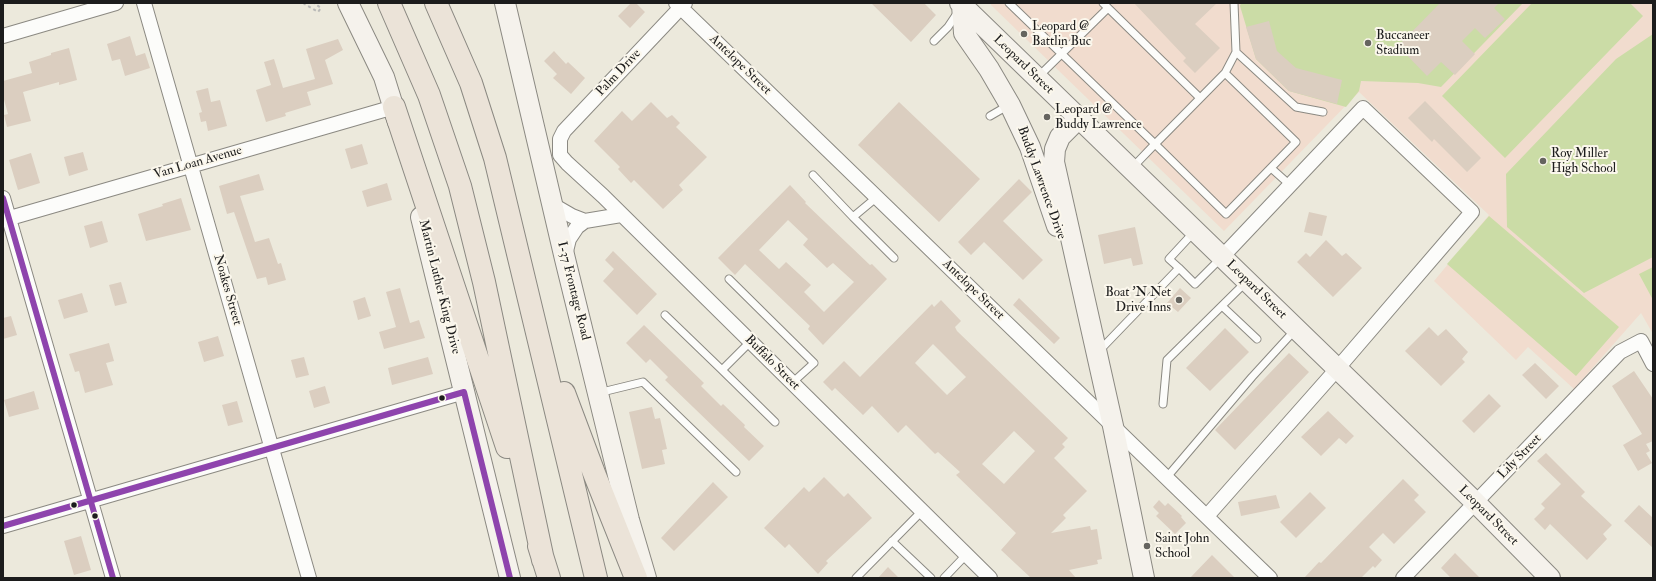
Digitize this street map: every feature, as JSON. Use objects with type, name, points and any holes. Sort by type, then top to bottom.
[{"type":"highway","points":[[389,3],[429,95],[460,186],[484,282],[546,569]]},
{"type":"highway","points":[[436,3],[471,83],[495,158],[511,219],[564,393],[594,474],[636,578]]},
{"type":"highway","points":[[394,106],[546,569]]},
{"type":"highway","points":[[511,219],[524,282],[596,578]]},
{"type":"main road","name":"Martin Luther King Drive","points":[[348,3],[373,52],[394,106],[510,578]]},
{"type":"main road","name":"I-37 Frontage Road","points":[[505,3],[629,520],[646,578]]},
{"type":"main road","name":"Leopard Street","points":[[962,4],[1078,119],[1476,503],[1550,578]]},
{"type":"main road","name":"Buddy Lawrence Drive","points":[[962,4],[964,33],[989,68],[1010,105],[1029,151],[1090,325]]},
{"type":"main road","name":"Buddy Lawrence Drive","points":[[1078,119],[1060,137],[1055,149],[1054,162],[1114,426],[1144,578]]},
{"type":"main road","points":[[1029,151],[1060,137]]},
{"type":"main road","points":[[1029,151],[1054,162]]},
{"type":"street","points":[[3,36],[116,3]]},
{"type":"street","name":"Noakes Street","points":[[144,3],[309,578]]},
{"type":"street","name":"Palm Drive","points":[[559,147],[564,131],[680,5]]},
{"type":"street","name":"Antelope Street","points":[[680,5],[1270,578]]},
{"type":"street","name":"Van Loan Avenue","points":[[6,219],[394,106]]},
{"type":"street","points":[[1207,516],[1337,369],[1472,212],[1363,108],[1222,257]]},
{"type":"street","name":"Buffalo Street","points":[[559,147],[560,155],[567,163],[990,578]]},
{"type":"street","points":[[3,198],[6,219],[113,578]]},
{"type":"street","points":[[553,205],[584,221]]},
{"type":"street","points":[[565,257],[569,239],[577,227],[584,221],[621,215]]},
{"type":"street","name":"Lily Street","points":[[1402,578],[1620,352],[1641,341],[1653,364]]},
{"type":"street","points":[[3,526],[464,392]]},
{"type":"lane","points":[[1009,3],[1226,214],[1296,142],[1225,73]]},
{"type":"lane","points":[[1131,169],[1225,73],[1236,52],[1234,3]]},
{"type":"lane","points":[[934,42],[948,27],[962,4]]},
{"type":"lane","points":[[1037,78],[1062,54],[1105,5],[1200,98]]},
{"type":"lane","points":[[1236,52],[1296,107],[1323,112]]},
{"type":"lane","points":[[990,116],[1010,105]]},
{"type":"lane","points":[[1271,168],[1290,185]]},
{"type":"lane","points":[[813,175],[894,258]]},
{"type":"lane","points":[[853,217],[877,197]]},
{"type":"lane","points":[[1195,231],[1169,259],[1195,284],[1222,257]]},
{"type":"lane","points":[[1097,354],[1179,268]]},
{"type":"lane","points":[[729,279],[814,363],[792,383]]},
{"type":"lane","points":[[1163,404],[1167,360],[1247,281]]},
{"type":"lane","points":[[1222,306],[1256,340]]},
{"type":"lane","points":[[665,315],[775,422]]},
{"type":"lane","points":[[1167,477],[1252,377],[1296,329]]},
{"type":"lane","points":[[722,370],[750,342]]},
{"type":"lane","points":[[598,393],[643,382],[736,472]]},
{"type":"lane","points":[[856,578],[922,511]]},
{"type":"lane","points":[[892,541],[931,578]]},
{"type":"lane","points":[[944,578],[966,555]]},
{"type":"path","points":[[303,3],[318,12],[321,8],[314,3]]},
{"type":"shaded area","name":"Roy Miller High School","points":[[991,3],[1653,3],[1653,334],[1641,313],[1574,389],[1528,347],[1516,360],[1434,281],[1489,215],[1359,92],[1224,231],[991,5]]},
{"type":"green space","name":"Buccaneer Stadium","points":[[1241,3],[1523,3],[1441,87],[1418,83],[1361,81],[1359,91],[1346,107],[1289,91],[1256,59],[1240,6]]},
{"type":"green space","points":[[1532,3],[1630,3],[1643,16],[1505,158],[1442,96]]},
{"type":"green space","points":[[1653,34],[1653,257],[1584,293],[1507,227],[1506,174],[1616,59]]},
{"type":"green space","points":[[1489,216],[1619,327],[1576,376],[1447,264]]},
{"type":"green space","points":[[1653,267],[1653,300],[1639,274]]},
{"type":"building","points":[[631,3],[636,3],[645,12],[630,28],[618,16]]},
{"type":"building","points":[[871,3],[924,3],[936,15],[911,42]]},
{"type":"building","points":[[1134,3],[1217,3],[1195,24],[1220,48],[1195,73],[1183,61],[1186,58]]},
{"type":"building","points":[[1440,3],[1499,3],[1494,8],[1505,19],[1485,38],[1475,28],[1462,41],[1475,54],[1455,75],[1441,62],[1427,76],[1398,46]]},
{"type":"building","points":[[1269,21],[1277,51],[1296,68],[1342,80],[1337,104],[1289,91],[1256,59],[1246,27]]},
{"type":"building","points":[[130,36],[136,56],[145,53],[150,68],[125,76],[120,59],[112,61],[107,44]]},
{"type":"building","points":[[338,39],[343,50],[325,60],[333,84],[307,92],[311,105],[285,113],[286,116],[266,122],[256,90],[271,85],[264,62],[274,59],[283,88],[315,79],[306,49]]},
{"type":"building","points":[[69,48],[77,80],[59,85],[59,82],[23,92],[31,121],[7,127],[4,115],[8,114],[3,96],[3,81],[32,73],[29,62],[51,55],[51,53]]},
{"type":"building","points":[[554,51],[566,64],[568,62],[585,78],[571,94],[553,78],[557,74],[544,61]]},
{"type":"building","points":[[208,88],[211,102],[220,100],[227,126],[208,131],[206,121],[201,122],[199,113],[202,112],[196,91]]},
{"type":"building","points":[[1425,101],[1481,158],[1467,172],[1434,139],[1432,142],[1408,118]]},
{"type":"building","points":[[651,102],[667,118],[672,115],[680,123],[676,127],[707,157],[679,185],[683,190],[663,209],[634,180],[631,183],[618,169],[620,167],[594,141],[622,111],[632,121]]},
{"type":"building","points":[[899,102],[980,179],[939,222],[858,145]]},
{"type":"building","points":[[362,144],[368,164],[351,169],[345,149]]},
{"type":"building","points":[[83,152],[88,170],[69,176],[64,157]]},
{"type":"building","points":[[31,153],[40,183],[18,190],[9,160]]},
{"type":"building","points":[[259,174],[264,190],[240,196],[255,242],[269,238],[278,264],[281,263],[286,280],[268,285],[266,277],[257,279],[234,212],[227,214],[219,186]]},
{"type":"building","points":[[1019,179],[1032,192],[1003,221],[1043,260],[1023,280],[984,242],[971,255],[958,242]]},
{"type":"building","points":[[387,183],[392,200],[367,207],[362,191]]},
{"type":"building","points":[[790,185],[806,202],[805,203],[870,265],[872,264],[887,279],[823,345],[808,329],[810,326],[745,264],[735,275],[718,258]],"holes":[[[788,220],[808,239],[803,245],[827,268],[833,263],[854,282],[824,312],[804,292],[811,285],[786,262],[779,269],[759,250]]]},
{"type":"building","points":[[181,198],[191,230],[146,241],[138,214],[163,206],[162,204]]},
{"type":"building","points":[[1309,212],[1327,216],[1322,236],[1304,232]]},
{"type":"building","points":[[102,221],[108,242],[90,248],[84,226]]},
{"type":"building","points":[[1135,227],[1143,264],[1133,266],[1131,258],[1104,264],[1098,235]]},
{"type":"building","points":[[1326,240],[1342,256],[1346,253],[1362,268],[1333,297],[1297,262],[1306,253],[1310,257]]},
{"type":"building","points":[[613,251],[657,294],[637,315],[603,281],[614,269],[605,260]]},
{"type":"building","points":[[121,282],[127,303],[115,306],[109,285]]},
{"type":"building","points":[[400,288],[410,323],[419,320],[425,338],[384,349],[379,332],[396,327],[386,292]]},
{"type":"building","name":"Boat 'N Net Drive Inns","points":[[1180,288],[1191,298],[1178,312],[1167,303]]},
{"type":"building","points":[[82,293],[88,312],[64,319],[58,300]]},
{"type":"building","points":[[365,297],[371,316],[358,320],[353,301]]},
{"type":"building","points":[[1019,298],[1060,338],[1054,344],[1013,305]]},
{"type":"building","points":[[941,300],[961,321],[955,327],[957,331],[1068,438],[1062,444],[1065,447],[1054,458],[1087,491],[1063,515],[1066,518],[1051,533],[1090,526],[1091,530],[1097,529],[1102,559],[1097,560],[1098,564],[1069,570],[1076,578],[1031,578],[1001,550],[1016,533],[956,475],[960,472],[938,452],[935,454],[906,425],[898,433],[872,406],[863,415],[835,388],[832,391],[823,382],[844,361],[860,377],[932,304],[934,307]],"holes":[[[933,344],[966,377],[947,395],[915,363]],[[1014,431],[1035,451],[1004,484],[982,464]]]},
{"type":"building","points":[[11,316],[17,335],[3,339],[3,318]]},
{"type":"building","points":[[644,325],[704,383],[701,386],[721,406],[723,404],[764,446],[749,461],[665,380],[668,377],[650,359],[646,363],[626,343]]},
{"type":"building","points":[[1429,327],[1438,336],[1446,329],[1468,352],[1462,359],[1465,362],[1441,386],[1405,351]]},
{"type":"building","points":[[1225,328],[1249,352],[1210,391],[1186,368]]},
{"type":"building","points":[[218,336],[224,356],[204,362],[198,342]]},
{"type":"building","points":[[109,343],[114,361],[106,363],[113,385],[85,393],[79,371],[75,372],[69,354]]},
{"type":"building","points":[[1289,353],[1309,372],[1235,450],[1215,430]]},
{"type":"building","points":[[304,357],[309,375],[296,378],[291,360]]},
{"type":"building","points":[[428,357],[433,374],[392,385],[388,368]]},
{"type":"building","points":[[1535,363],[1559,386],[1546,399],[1522,375]]},
{"type":"building","points":[[1634,371],[1653,399],[1653,441],[1646,444],[1650,451],[1646,453],[1652,463],[1638,471],[1623,445],[1642,434],[1612,386]]},
{"type":"building","points":[[325,386],[330,403],[314,408],[309,391]]},
{"type":"building","points":[[34,391],[39,409],[9,417],[4,400]]},
{"type":"building","points":[[1489,394],[1501,406],[1474,433],[1462,421]]},
{"type":"building","points":[[237,401],[243,422],[228,426],[222,405]]},
{"type":"building","points":[[652,407],[655,419],[660,418],[667,449],[662,450],[665,464],[642,469],[629,412]]},
{"type":"building","points":[[1328,411],[1354,436],[1346,444],[1339,438],[1321,456],[1301,437]]},
{"type":"building","points":[[1546,453],[1585,492],[1581,496],[1612,525],[1603,534],[1607,539],[1587,560],[1550,524],[1545,530],[1534,519],[1545,508],[1541,504],[1561,484],[1537,461]]},
{"type":"building","points":[[824,477],[844,497],[848,493],[872,518],[826,561],[828,563],[818,574],[789,544],[785,548],[764,528],[804,487],[809,492]]},
{"type":"building","points":[[1403,479],[1419,495],[1414,500],[1426,512],[1394,544],[1383,533],[1369,547],[1382,560],[1375,568],[1373,566],[1361,578],[1304,578],[1319,562],[1321,563]]},
{"type":"building","points":[[713,482],[728,497],[674,551],[661,538]]},
{"type":"building","points":[[1310,492],[1326,508],[1296,538],[1280,522]]},
{"type":"building","points":[[1276,495],[1280,508],[1241,516],[1238,502]]},
{"type":"building","points":[[1159,500],[1165,506],[1168,503],[1182,516],[1181,517],[1186,523],[1175,534],[1156,516],[1159,513],[1153,507]]},
{"type":"building","points":[[1639,505],[1653,518],[1653,548],[1624,521]]},
{"type":"building","points":[[81,536],[91,570],[74,575],[64,541]]},
{"type":"building","points":[[1455,553],[1480,578],[1451,578],[1441,568]]},
{"type":"building","points":[[1212,555],[1235,578],[1190,578]]},
{"type":"building","points":[[888,567],[899,578],[878,578]]},
{"type":"transit line","points":[[3,198],[113,578]]},
{"type":"transit line","points":[[3,526],[464,392],[510,578]]},
{"type":"place","name":"Leopard @ Battlin Buc","points":[[1024,34]]},
{"type":"place","name":"Buccaneer Stadium","points":[[1368,43]]},
{"type":"place","name":"Leopard @ Buddy Lawrence","points":[[1047,117]]},
{"type":"place","name":"Roy Miller High School","points":[[1543,161]]},
{"type":"place","name":"Boat 'N Net Drive Inns","points":[[1179,300]]},
{"type":"place","name":"Saint John School","points":[[1147,546]]}]
